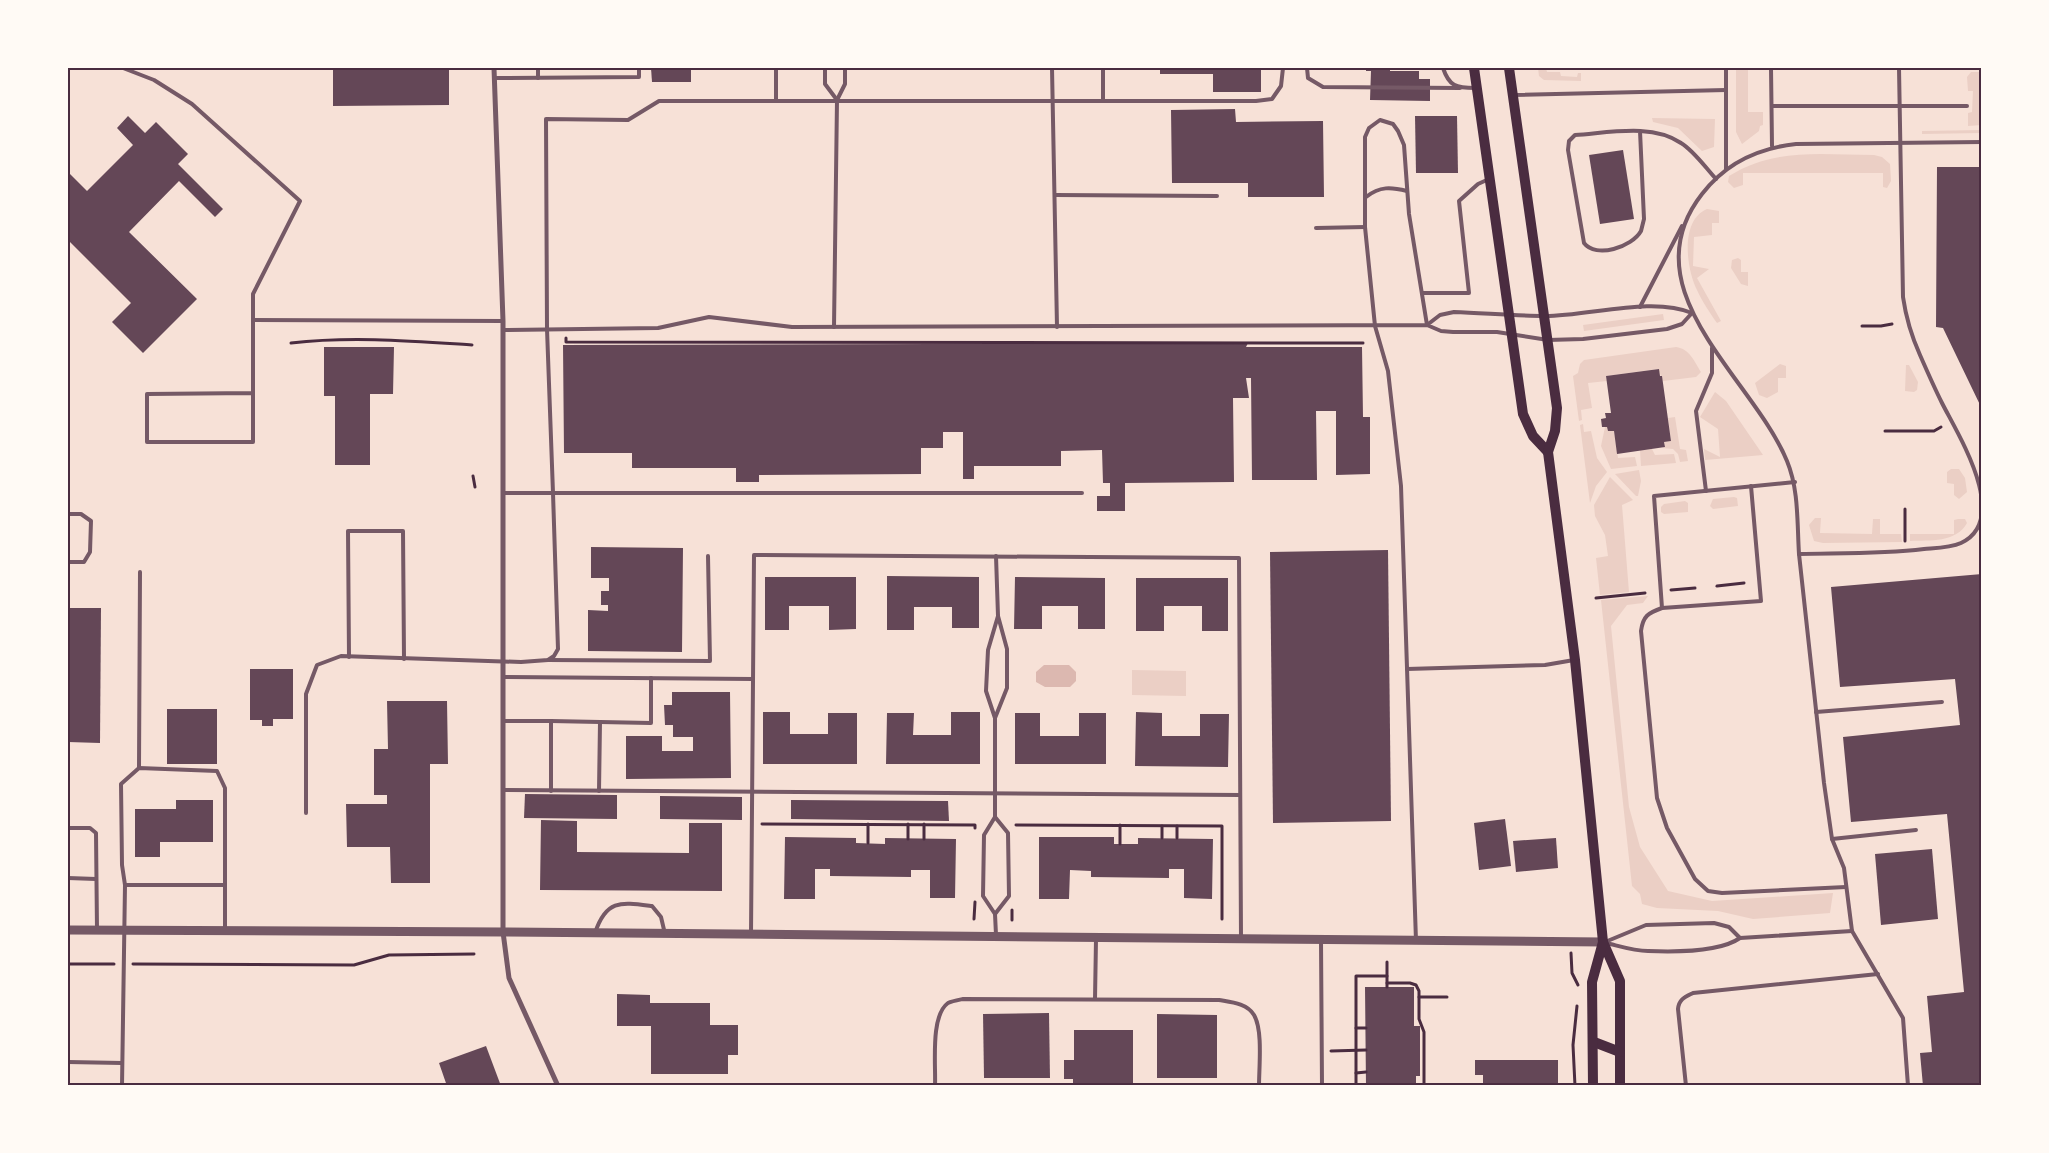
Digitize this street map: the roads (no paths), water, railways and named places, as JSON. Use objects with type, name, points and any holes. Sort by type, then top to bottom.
[{"type":"main road","points":[[1474,68],[1525,421],[1533,436],[1548,452]]},
{"type":"main road","points":[[1509,68],[1557,416],[1555,432],[1548,452],[1575,660],[1603,942],[1620,981],[1620,1086]]},
{"type":"main road","points":[[1593,1086],[1592,982],[1603,942]]},
{"type":"main road","points":[[1594,1042],[1620,1052]]},
{"type":"street","points":[[494,68],[503,321],[503,932],[509,978],[558,1086]]},
{"type":"street","points":[[68,930],[1603,942]]},
{"type":"lane","points":[[124,68],[154,80],[192,104],[300,201],[252,294],[254,393],[253,442],[147,442],[147,394],[254,393]]},
{"type":"lane","points":[[538,68],[538,78]]},
{"type":"lane","points":[[494,78],[639,77],[639,68]]},
{"type":"lane","points":[[776,68],[776,101]]},
{"type":"lane","points":[[825,68],[825,84],[837,100]]},
{"type":"lane","points":[[834,327],[837,100],[845,84],[844,68]]},
{"type":"lane","points":[[1052,68],[1057,327]]},
{"type":"lane","points":[[1103,68],[1103,101]]},
{"type":"lane","points":[[548,660],[554,656],[558,649],[547,329],[546,120],[628,120],[659,101],[1256,101],[1272,99],[1281,86],[1283,68]]},
{"type":"lane","points":[[1307,68],[1308,78],[1323,88],[1478,88]]},
{"type":"lane","points":[[1443,68],[1447,80],[1460,88]]},
{"type":"lane","points":[[1726,68],[1726,169]]},
{"type":"lane","points":[[1771,68],[1772,146]]},
{"type":"lane","points":[[1799,554],[1897,552],[1947,547],[1962,542],[1978,524],[1981,498],[1979,478],[1920,355],[1906,320],[1898,68]]},
{"type":"lane","points":[[1513,95],[1726,90]]},
{"type":"lane","points":[[1772,106],[1968,106]]},
{"type":"lane","points":[[1416,942],[1400,480],[1388,371],[1375,326],[1365,227],[1365,137],[1369,128],[1380,120],[1392,124],[1398,130],[1404,145],[1408,191],[1427,325]]},
{"type":"lane","points":[[1640,131],[1644,219],[1640,232],[1632,240],[1615,248],[1598,252],[1588,250],[1584,244],[1568,150],[1569,141],[1575,135],[1640,131],[1661,134],[1681,143],[1716,179]]},
{"type":"lane","points":[[1640,307],[1699,197],[1726,169],[1772,146],[1796,144],[1982,142]]},
{"type":"lane","points":[[1422,293],[1469,293],[1459,201],[1478,184],[1491,178]]},
{"type":"lane","points":[[1366,197],[1374,191],[1389,187],[1408,191]]},
{"type":"lane","points":[[1055,195],[1217,196]]},
{"type":"lane","points":[[1686,219],[1678,255],[1680,274],[1692,313],[1712,348],[1764,420],[1786,459],[1795,482],[1799,554],[1832,839],[1844,868],[1852,930],[1903,1018],[1908,1086]]},
{"type":"lane","points":[[1316,228],[1365,227]]},
{"type":"lane","points":[[1427,325],[1440,315],[1454,312],[1544,316],[1581,315],[1661,305],[1679,308],[1692,313]]},
{"type":"lane","points":[[503,330],[658,328],[708,317],[792,327],[1427,325],[1441,331],[1496,332],[1548,340],[1583,339],[1667,329],[1682,324],[1692,313]]},
{"type":"lane","points":[[253,320],[503,321]]},
{"type":"lane","points":[[1706,491],[1696,411],[1712,374],[1712,348]]},
{"type":"lane","points":[[1662,608],[1654,496],[1795,482]]},
{"type":"lane","points":[[1751,486],[1761,601],[1662,608],[1648,612],[1642,621],[1641,631],[1657,798],[1667,828],[1694,879],[1708,891],[1722,894],[1846,887]]},
{"type":"lane","points":[[503,493],[1082,493]]},
{"type":"lane","points":[[68,514],[81,514],[91,521],[90,552],[84,562],[68,562]]},
{"type":"lane","points":[[349,657],[348,531],[403,531],[404,659]]},
{"type":"lane","points":[[751,935],[754,555],[1239,558],[1241,940]]},
{"type":"lane","points":[[306,813],[306,694],[318,665],[341,656],[503,662],[548,660],[710,661],[708,556]]},
{"type":"lane","points":[[995,718],[1007,688],[1007,649],[998,616],[996,556]]},
{"type":"lane","points":[[139,768],[140,572]]},
{"type":"lane","points":[[997,937],[995,914],[983,896],[984,835],[995,817],[995,718],[986,692],[988,650],[998,616]]},
{"type":"lane","points":[[1407,669],[1545,665],[1575,660]]},
{"type":"lane","points":[[503,677],[753,679]]},
{"type":"lane","points":[[503,721],[651,723],[651,678]]},
{"type":"lane","points":[[1816,712],[1942,702]]},
{"type":"lane","points":[[551,721],[551,791]]},
{"type":"lane","points":[[599,791],[600,722]]},
{"type":"lane","points":[[122,1086],[125,885],[122,865],[121,784],[139,768],[217,771],[225,788],[225,931]]},
{"type":"lane","points":[[503,790],[1240,794]]},
{"type":"lane","points":[[995,817],[1008,833],[1009,896],[995,914]]},
{"type":"lane","points":[[68,828],[90,828],[96,833],[97,930]]},
{"type":"lane","points":[[1832,839],[1916,830]]},
{"type":"lane","points":[[68,878],[96,878]]},
{"type":"lane","points":[[125,885],[225,885]]},
{"type":"lane","points":[[596,933],[600,918],[606,910],[613,905],[630,903],[652,906],[661,917],[665,934]]},
{"type":"lane","points":[[1603,942],[1646,925],[1714,923],[1729,927],[1740,938]]},
{"type":"lane","points":[[1603,942],[1647,952],[1716,947],[1731,944],[1740,938],[1852,930]]},
{"type":"lane","points":[[1094,999],[1096,939]]},
{"type":"lane","points":[[1321,941],[1322,1086]]},
{"type":"lane","points":[[1686,1086],[1678,1008],[1681,999],[1686,996],[1693,993],[1878,974]]},
{"type":"lane","points":[[935,1086],[936,1025],[940,1012],[948,1003],[963,999],[1219,1000],[1240,1004],[1254,1014],[1259,1030],[1258,1086]]},
{"type":"lane","points":[[68,1062],[122,1063]]}]
